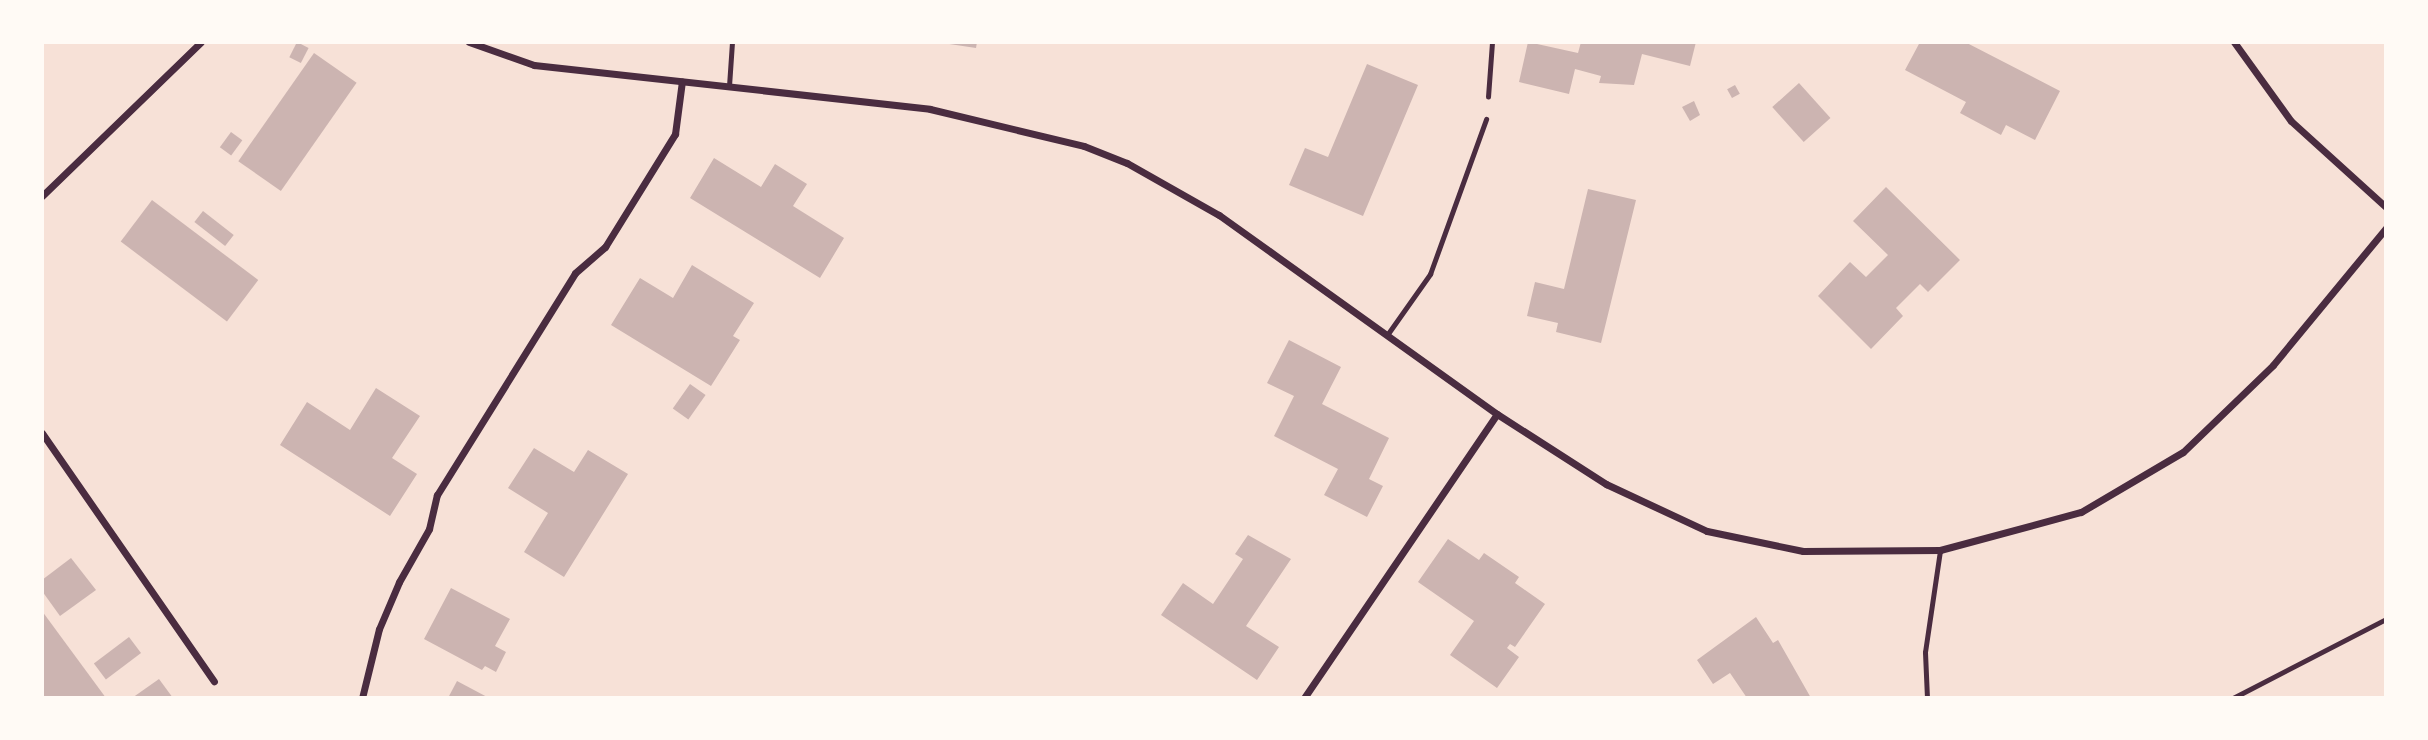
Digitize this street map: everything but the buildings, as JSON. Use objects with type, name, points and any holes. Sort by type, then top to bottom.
[{"type":"street","points":[[42,196],[201,42]]},
{"type":"street","points":[[469,42],[534,65],[930,109],[1084,146],[1128,163],[1219,215],[1497,414],[1606,484],[1707,531],[1803,551],[1940,550],[2081,512],[2183,453],[2273,365],[2386,228]]},
{"type":"street","points":[[2234,42],[2291,121],[2386,207]]},
{"type":"street","points":[[362,698],[379,629],[399,582],[429,529],[437,495],[576,273],[605,247],[675,134],[682,81]]},
{"type":"street","points":[[1304,698],[1497,414]]},
{"type":"street","points":[[42,433],[214,681]]},
{"type":"lane","points":[[729,86],[732,42]]},
{"type":"lane","points":[[1387,335],[1430,274],[1486,119]]},
{"type":"lane","points":[[1927,698],[1925,652],[1940,550]]},
{"type":"path","points":[[1486,119],[1492,42]]},
{"type":"path","points":[[2233,698],[2386,619]]}]
